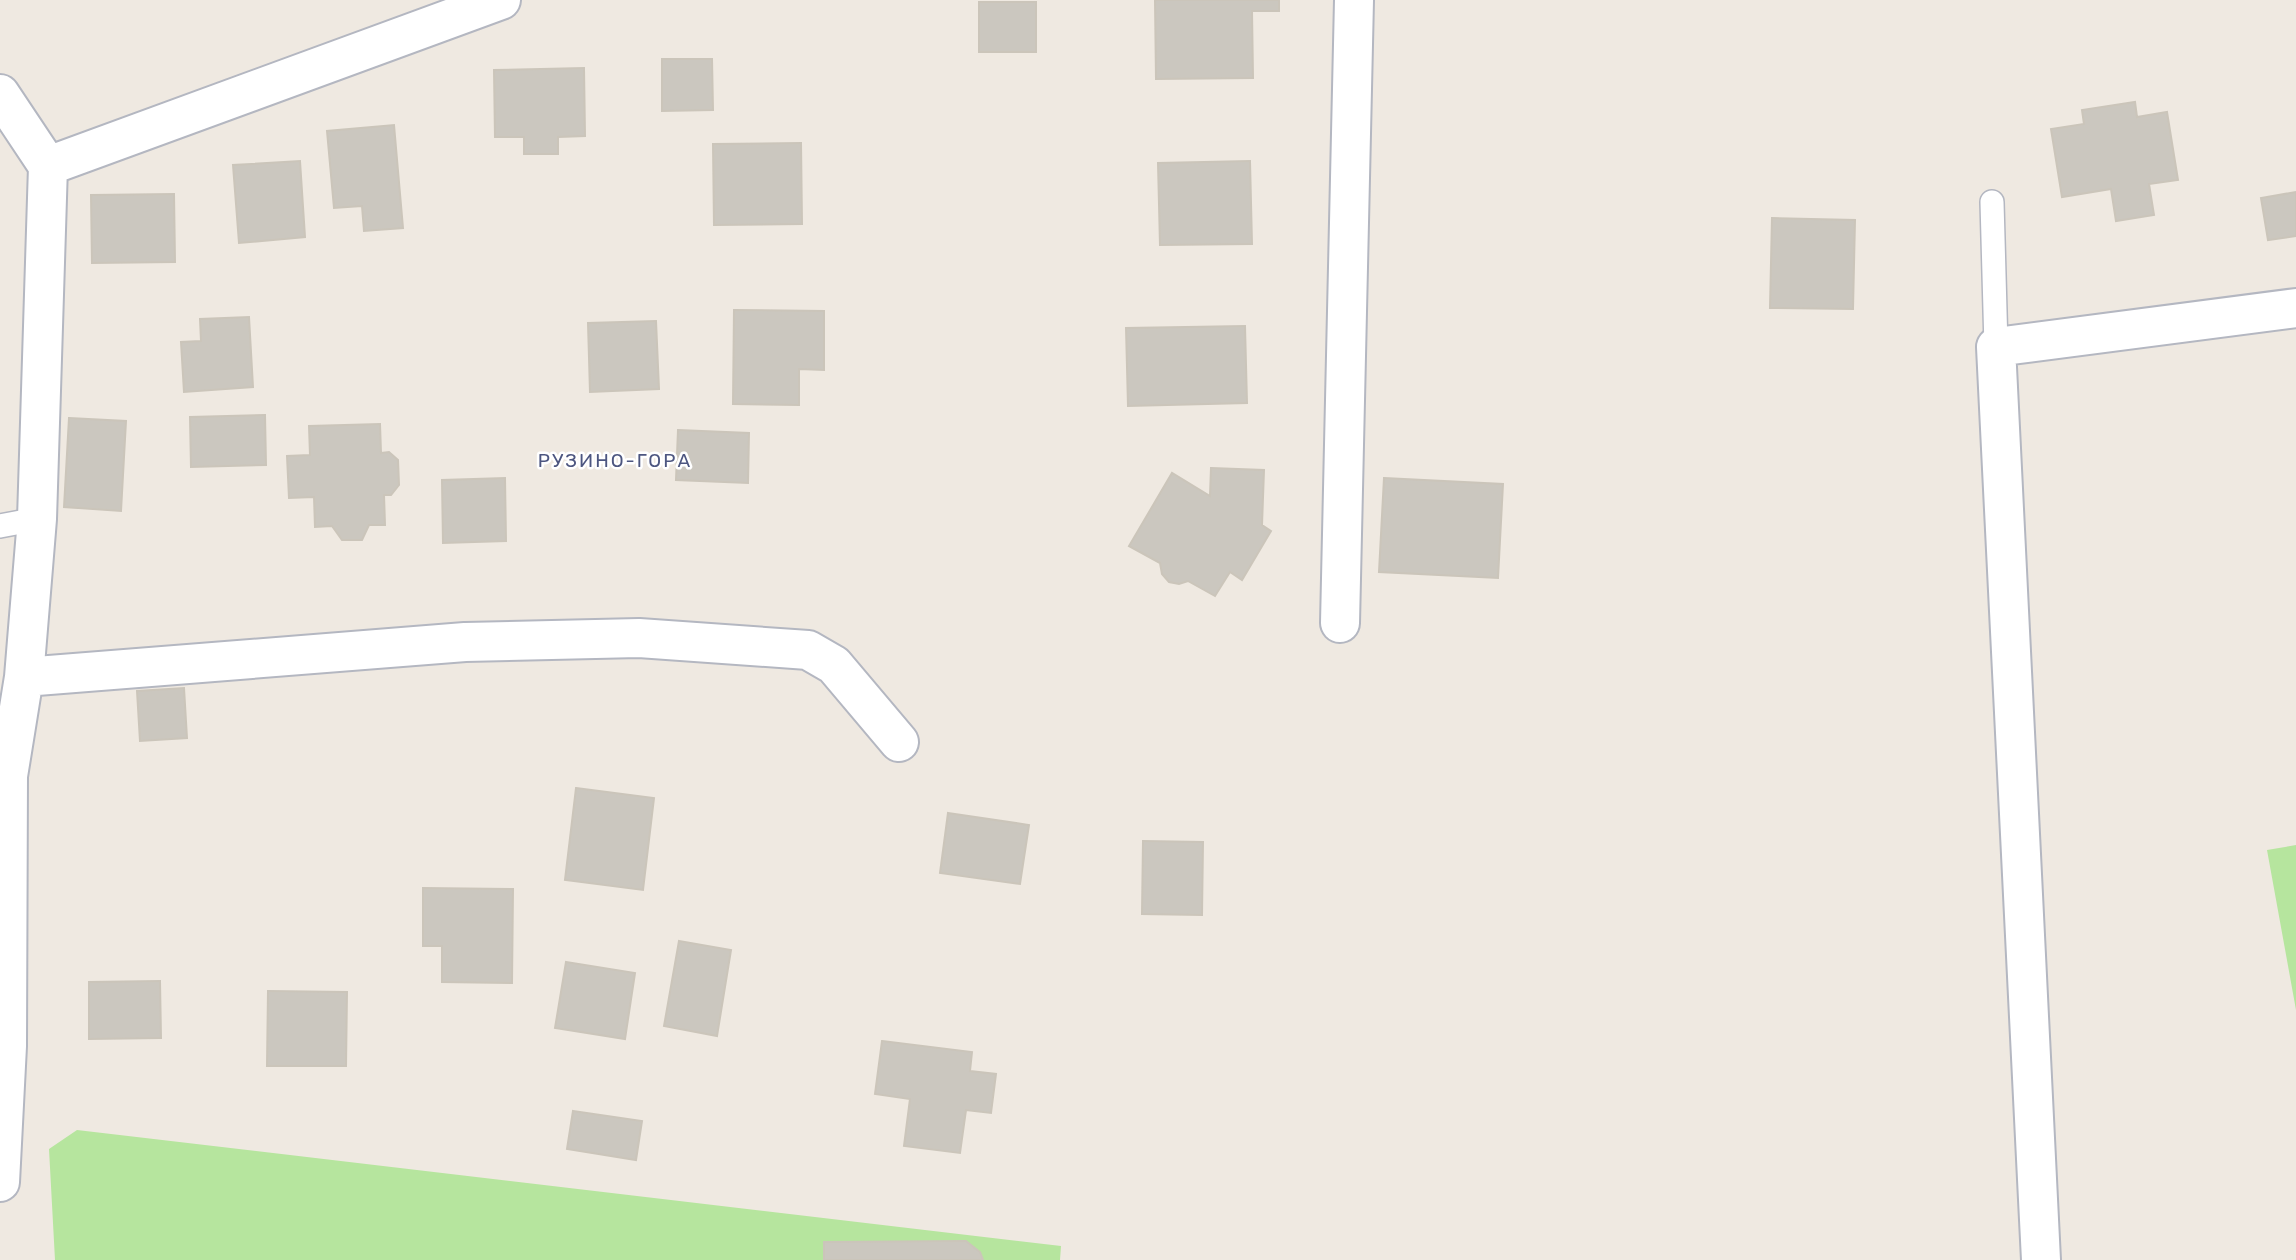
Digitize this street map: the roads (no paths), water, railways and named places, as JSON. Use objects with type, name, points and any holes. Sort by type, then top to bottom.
[{"type":"street","points":[[48,166],[501,0]]},
{"type":"street","points":[[1340,623],[1354,0]]},
{"type":"street","points":[[0,94],[48,166],[37,519],[24,677],[8,776],[7,1046],[0,1182]]},
{"type":"street","points":[[2041,1260],[1996,347],[2296,308]]},
{"type":"street","points":[[24,677],[465,642],[639,638],[795,649],[808,650],[834,665],[899,742]]},
{"type":"lane","points":[[1992,202],[1996,347]]},
{"type":"lane","points":[[0,526],[37,519]]},
{"type":"district","name":"РУЗИНО-ГОРА","points":[[615,460]]}]
